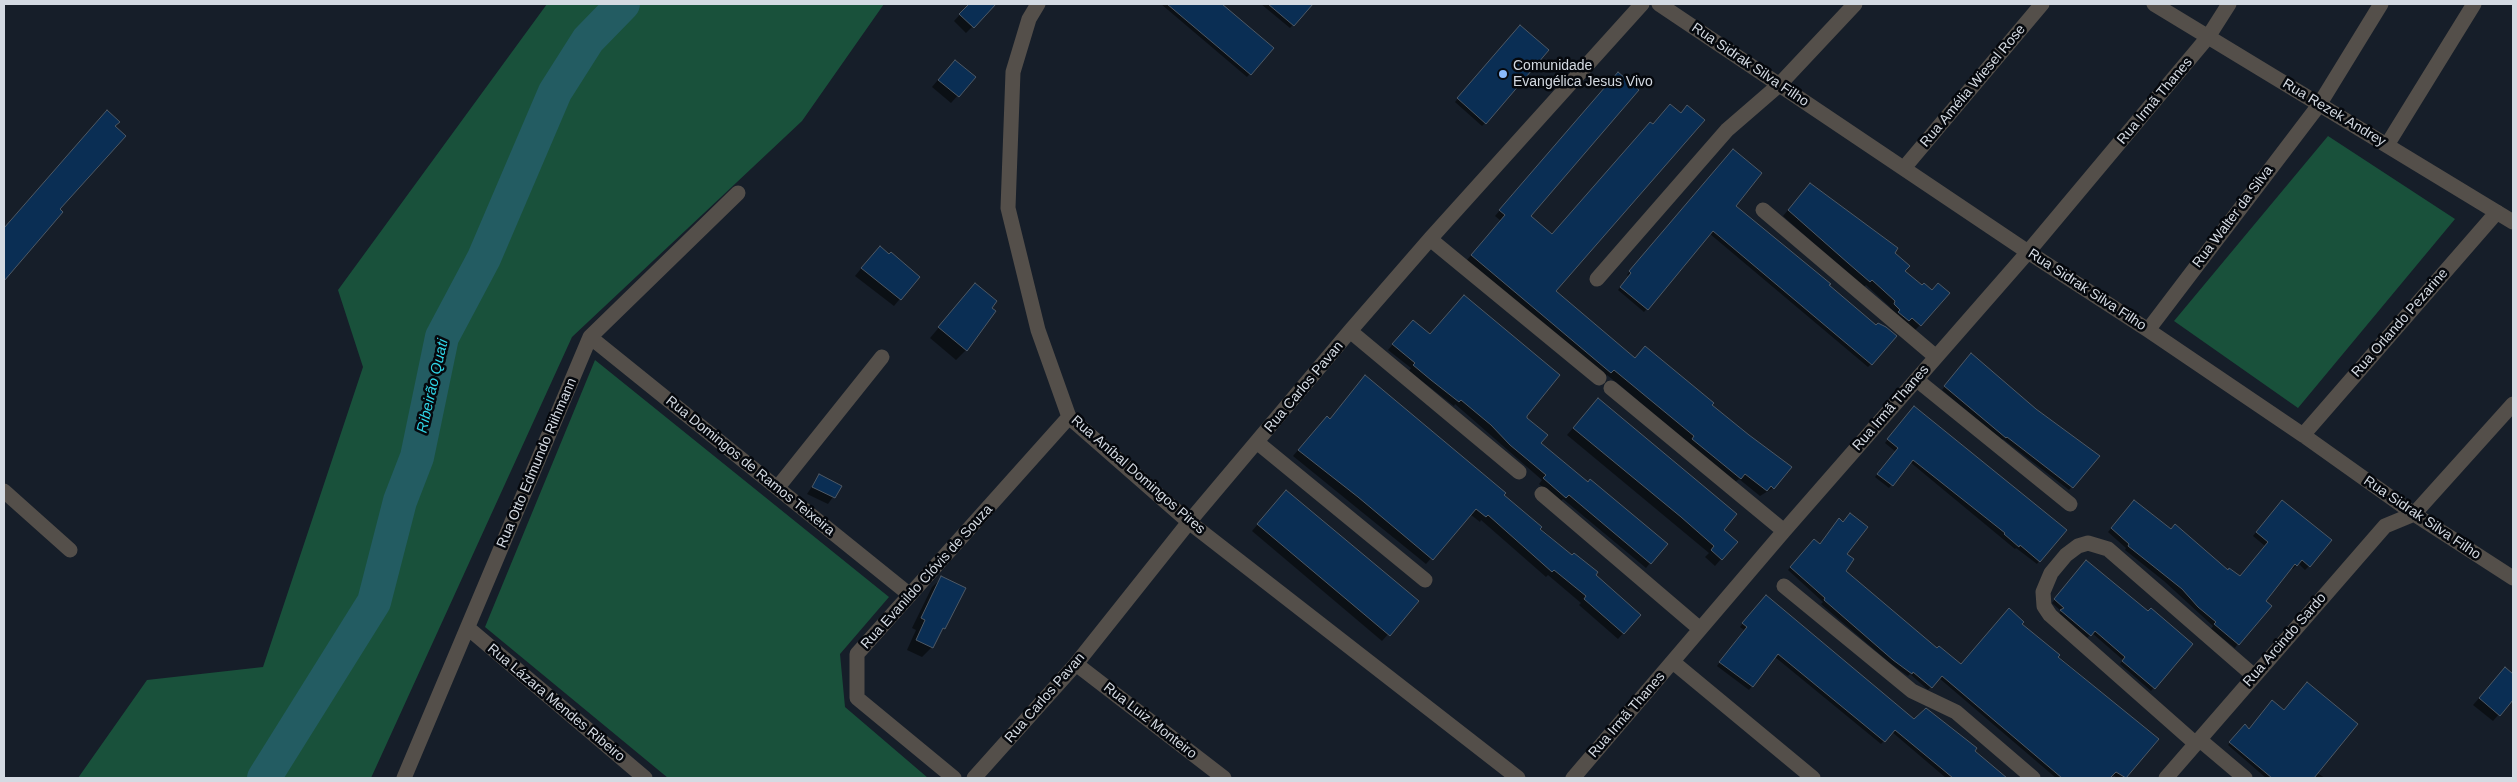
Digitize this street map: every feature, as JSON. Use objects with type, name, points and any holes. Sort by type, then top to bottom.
[{"type":"street","name":"Rua Aníbal Domingos Pires","points":[[1038,4],[1029,19],[1013,72],[1008,208],[1038,330],[1069,417],[1189,522],[1518,778]]},
{"type":"street","name":"Rua Carlos Pavan","points":[[974,778],[1076,664],[1189,522],[1258,443],[1350,331],[1430,239],[1642,4]]},
{"type":"street","name":"Rua Sidrak Silva Filho","points":[[1659,4],[2028,252],[2148,330],[2414,514],[2513,578]]},
{"type":"street","points":[[1597,279],[1727,130],[1779,85],[1855,4]]},
{"type":"street","name":"Rua Amélia Wiesel Rose","points":[[1904,168],[2042,4]]},
{"type":"street","name":"Rua Rezek Andrey","points":[[2154,4],[2513,222]]},
{"type":"street","name":"Rua Irmã Thanes","points":[[1574,778],[1784,531],[2028,252],[2208,37],[2229,4]]},
{"type":"street","name":"Rua Walter da Silva","points":[[2148,330],[2319,105],[2381,4]]},
{"type":"street","points":[[2387,145],[2474,4]]},
{"type":"street","name":"Rua Otto Edmundo Riihmann","points":[[404,778],[590,337],[738,194]]},
{"type":"street","points":[[1763,210],[1936,357]]},
{"type":"street","name":"Rua Orlando Pezarine","points":[[2302,435],[2497,212]]},
{"type":"street","points":[[1430,239],[1599,378]]},
{"type":"street","points":[[1350,331],[1519,472]]},
{"type":"street","name":"Rua Domingos de Ramos Teixeira","points":[[590,337],[910,595]]},
{"type":"street","points":[[778,488],[882,358]]},
{"type":"street","points":[[1916,380],[2070,504]]},
{"type":"street","points":[[1610,388],[1784,531]]},
{"type":"street","points":[[2414,514],[2513,404]]},
{"type":"street","name":"Rua Evanildo Clóvis de Souza","points":[[954,778],[856,698],[857,654],[1069,417]]},
{"type":"street","points":[[1258,443],[1425,580]]},
{"type":"street","points":[[4,491],[70,550]]},
{"type":"street","points":[[1542,494],[1700,629]]},
{"type":"street","name":"Rua Arcindo Sardo","points":[[2166,778],[2385,526],[2414,514]]},
{"type":"street","points":[[2244,778],[2198,742],[2050,615],[2044,606],[2043,592],[2051,573],[2066,555],[2078,546],[2088,543],[2108,549],[2254,676]]},
{"type":"street","points":[[1784,586],[1912,692],[1956,712],[2032,778]]},
{"type":"street","name":"Rua Lázara Mendes Ribeiro","points":[[468,628],[645,778]]},
{"type":"street","points":[[1673,662],[1812,778]]},
{"type":"street","name":"Rua Luiz Monteiro","points":[[1076,664],[1224,778]]},
{"type":"green space","points":[[547,4],[884,4],[802,121],[572,337],[371,778],[78,778],[147,680],[263,667],[363,367],[338,290]]},
{"type":"green space","points":[[2328,136],[2455,219],[2298,408],[2174,321]]},
{"type":"green space","points":[[595,360],[889,597],[840,654],[845,707],[928,778],[668,778],[485,627]]},
{"type":"building","points":[[969,4],[996,4],[974,28],[959,14]]},
{"type":"building","points":[[1167,4],[1222,4],[1274,48],[1251,75]]},
{"type":"building","points":[[1268,4],[1313,4],[1294,26]]},
{"type":"building","name":"Comunidade Evangélica Jesus Vivo","points":[[1520,25],[1549,50],[1486,124],[1457,98]]},
{"type":"building","points":[[955,60],[976,77],[959,97],[938,80]]},
{"type":"building","points":[[1618,72],[1639,90],[1531,216],[1552,234],[1650,122],[1653,124],[1670,104],[1681,113],[1687,105],[1705,120],[1556,291],[1635,358],[1645,346],[1714,403],[1712,405],[1792,467],[1774,489],[1771,486],[1767,491],[1745,474],[1741,479],[1692,439],[1694,436],[1614,370],[1611,373],[1471,255],[1505,215],[1499,210]]},
{"type":"building","points":[[107,110],[120,122],[115,126],[126,136],[60,209],[63,212],[4,281],[4,228]]},
{"type":"building","points":[[1733,149],[1762,173],[1736,206],[1831,284],[1829,285],[1876,325],[1878,323],[1886,327],[1897,336],[1872,365],[1713,231],[1648,310],[1620,287],[1631,273],[1629,271]]},
{"type":"building","points":[[1810,183],[1898,248],[1895,253],[1910,266],[1905,271],[1922,285],[1924,283],[1932,290],[1938,283],[1950,293],[1921,326],[1912,318],[1909,321],[1898,312],[1900,310],[1894,304],[1895,301],[1872,280],[1870,282],[1788,210]]},
{"type":"building","points":[[880,246],[889,254],[891,252],[920,277],[901,300],[861,268]]},
{"type":"building","points":[[975,283],[997,301],[992,308],[996,311],[967,351],[938,327]]},
{"type":"building","points":[[1464,295],[1560,375],[1527,418],[1548,435],[1541,443],[1588,482],[1590,479],[1668,544],[1651,564],[1569,495],[1566,498],[1543,478],[1546,475],[1510,445],[1491,425],[1461,400],[1459,402],[1431,380],[1413,365],[1415,363],[1392,344],[1413,320],[1430,334]]},
{"type":"building","points":[[1971,353],[2036,409],[2100,456],[2073,488],[2006,438],[1944,386]]},
{"type":"building","points":[[1365,375],[1506,493],[1504,495],[1542,527],[1540,529],[1572,555],[1574,553],[1598,572],[1596,575],[1641,615],[1624,634],[1584,599],[1586,596],[1554,570],[1552,572],[1488,515],[1486,517],[1476,509],[1433,560],[1298,450],[1327,416],[1330,419]]},
{"type":"building","points":[[1598,398],[1737,514],[1724,530],[1738,542],[1722,560],[1711,550],[1714,546],[1573,428]]},
{"type":"building","points":[[1914,406],[2067,530],[2040,562],[1913,460],[1893,486],[1877,474],[1898,448],[1887,439]]},
{"type":"building","points":[[819,474],[842,486],[835,498],[812,487]]},
{"type":"building","points":[[1286,490],[1419,601],[1390,636],[1257,524]]},
{"type":"building","points":[[2134,500],[2171,529],[2175,524],[2228,570],[2229,568],[2240,576],[2268,542],[2256,532],[2282,500],[2332,540],[2310,567],[2302,560],[2297,566],[2295,564],[2266,601],[2272,606],[2239,645],[2214,624],[2216,622],[2198,607],[2182,589],[2128,546],[2129,544],[2111,528]]},
{"type":"building","points":[[1850,513],[1868,527],[1847,554],[1854,559],[1846,571],[1937,648],[1939,646],[1961,664],[2009,608],[2024,622],[2022,624],[2060,655],[2058,657],[2159,739],[2126,778],[2116,772],[2110,778],[2062,778],[1942,676],[1932,688],[1913,672],[1912,674],[1893,660],[1824,600],[1825,598],[1790,567],[1814,539],[1820,544],[1839,518],[1843,522]]},
{"type":"building","points":[[2086,560],[2148,611],[2151,608],[2193,644],[2155,689],[2122,661],[2125,657],[2095,631],[2091,636],[2060,610],[2064,608],[2054,599]]},
{"type":"building","points":[[941,576],[966,588],[933,648],[916,640],[925,620],[921,618]]},
{"type":"building","points":[[1766,595],[1914,719],[1926,708],[1977,748],[1975,751],[2007,778],[1953,778],[1895,730],[1885,742],[1778,654],[1753,687],[1719,662],[1747,627],[1742,623]]},
{"type":"building","points":[[2505,667],[2513,674],[2513,700],[2500,716],[2479,698]]},
{"type":"building","points":[[2307,682],[2358,724],[2314,778],[2272,778],[2229,742],[2245,724],[2249,729],[2272,700],[2284,710]]},
{"type":"waterway","name":"Ribeirão Quati","points":[[264,778],[374,602],[400,501],[417,457],[442,337],[484,258],[555,92],[588,40],[623,4]]},
{"type":"place","name":"Comunidade Evangélica Jesus Vivo","points":[[1503,74]]}]
